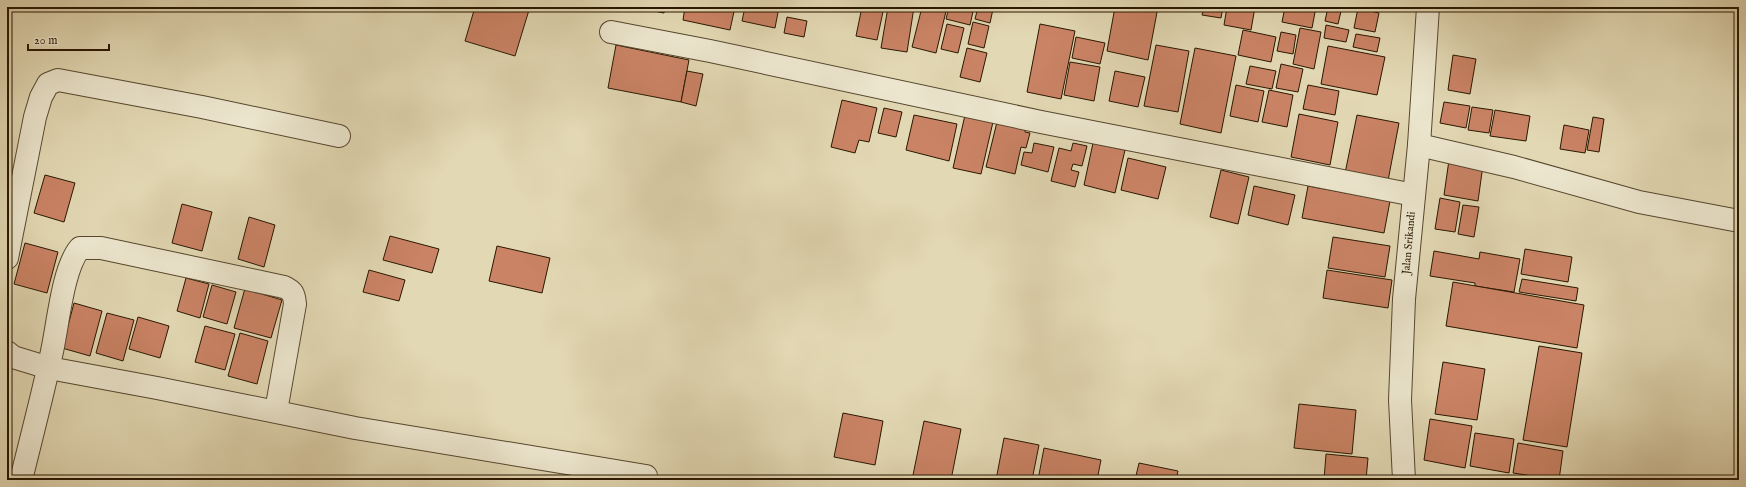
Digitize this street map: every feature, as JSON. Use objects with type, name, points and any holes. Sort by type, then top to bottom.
[{"type":"street","name":"Jalan Srikandi","points":[[1404,480],[1400,400],[1404,299],[1419,145],[1428,7]]},
{"type":"street","points":[[611,32],[710,51],[918,97],[1414,195]]},
{"type":"street","points":[[7,258],[35,116],[41,97],[48,84],[58,80],[202,106],[339,136]]},
{"type":"street","points":[[1419,145],[1514,167],[1630,199],[1739,221]]},
{"type":"street","points":[[21,480],[49,368],[62,300],[74,255],[80,248],[101,248],[277,286],[292,291],[294,294],[295,304],[276,411]]},
{"type":"street","points":[[7,352],[13,357],[49,368],[276,411],[355,428],[651,479]]},
{"type":"building","points":[[475,7],[518,7],[529,10],[515,56],[465,41]]},
{"type":"building","points":[[634,7],[665,7],[664,13]]},
{"type":"building","points":[[685,7],[735,7],[730,30],[683,20]]},
{"type":"building","points":[[745,7],[779,7],[775,28],[742,21]]},
{"type":"building","points":[[862,7],[884,7],[877,40],[856,36]]},
{"type":"building","points":[[888,7],[914,7],[907,52],[881,48]]},
{"type":"building","points":[[922,7],[947,7],[936,53],[912,47]]},
{"type":"building","points":[[949,7],[974,7],[970,25],[946,19]]},
{"type":"building","points":[[978,7],[993,9],[990,23],[975,19]]},
{"type":"building","points":[[1115,7],[1158,7],[1148,60],[1107,51]]},
{"type":"building","points":[[1204,7],[1223,7],[1221,18],[1202,15]]},
{"type":"building","points":[[1227,7],[1255,7],[1251,30],[1224,25]]},
{"type":"building","points":[[1285,7],[1316,7],[1312,28],[1282,22]]},
{"type":"building","points":[[1328,7],[1342,7],[1338,24],[1325,21]]},
{"type":"building","points":[[1358,8],[1379,13],[1375,32],[1354,28]]},
{"type":"building","points":[[787,17],[807,21],[804,37],[784,33]]},
{"type":"building","points":[[973,22],[989,26],[984,48],[968,44]]},
{"type":"building","points":[[947,24],[964,28],[958,53],[941,49]]},
{"type":"building","points":[[1040,24],[1075,31],[1061,99],[1027,92]]},
{"type":"building","points":[[1326,25],[1349,30],[1346,42],[1324,38]]},
{"type":"building","points":[[1300,28],[1321,32],[1314,69],[1293,64]]},
{"type":"building","points":[[1243,30],[1276,37],[1271,62],[1238,55]]},
{"type":"building","points":[[1281,32],[1296,35],[1293,54],[1277,51]]},
{"type":"building","points":[[1356,34],[1380,38],[1377,52],[1353,47]]},
{"type":"building","points":[[1076,37],[1105,43],[1100,64],[1072,58]]},
{"type":"building","points":[[616,45],[689,60],[681,102],[608,88]]},
{"type":"building","points":[[1156,45],[1189,51],[1178,112],[1144,106]]},
{"type":"building","points":[[1328,46],[1385,57],[1377,95],[1321,84]]},
{"type":"building","points":[[967,48],[987,53],[980,82],[960,77]]},
{"type":"building","points":[[1195,48],[1236,56],[1221,133],[1180,124]]},
{"type":"building","points":[[1453,55],[1476,59],[1470,94],[1448,90]]},
{"type":"building","points":[[1070,62],[1100,67],[1094,101],[1064,95]]},
{"type":"building","points":[[1281,64],[1303,69],[1298,92],[1276,88]]},
{"type":"building","points":[[1250,66],[1276,71],[1272,89],[1246,84]]},
{"type":"building","points":[[687,71],[703,74],[696,106],[681,102]]},
{"type":"building","points":[[1115,71],[1145,77],[1138,107],[1109,101]]},
{"type":"building","points":[[1236,85],[1264,91],[1258,122],[1230,116]]},
{"type":"building","points":[[1308,85],[1339,91],[1335,115],[1303,109]]},
{"type":"building","points":[[1269,90],[1293,95],[1287,127],[1262,122]]},
{"type":"building","points":[[842,100],[877,108],[869,142],[859,140],[855,153],[831,147]]},
{"type":"building","points":[[1444,102],[1470,106],[1466,128],[1440,123]]},
{"type":"building","points":[[1472,107],[1493,110],[1489,133],[1468,130]]},
{"type":"building","points":[[884,108],[902,112],[896,137],[878,133]]},
{"type":"building","points":[[1495,110],[1530,116],[1526,141],[1490,136]]},
{"type":"building","points":[[1299,114],[1338,122],[1330,165],[1291,157]]},
{"type":"building","points":[[914,115],[957,124],[949,161],[906,150]]},
{"type":"building","points":[[965,115],[993,122],[981,174],[953,168]]},
{"type":"building","points":[[1357,115],[1399,123],[1387,186],[1344,178]]},
{"type":"building","points":[[1593,117],[1604,119],[1599,152],[1587,150]]},
{"type":"building","points":[[997,122],[1025,129],[1025,132],[1030,133],[1026,148],[1021,147],[1015,174],[986,167]]},
{"type":"building","points":[[1564,125],[1589,130],[1585,153],[1560,149]]},
{"type":"building","points":[[1034,143],[1054,147],[1048,172],[1021,165],[1024,152],[1032,153]]},
{"type":"building","points":[[1073,143],[1087,146],[1082,166],[1073,164],[1071,170],[1079,172],[1075,187],[1051,181],[1059,148],[1071,151]]},
{"type":"building","points":[[1093,143],[1125,150],[1115,193],[1084,185]]},
{"type":"building","points":[[1128,158],[1166,167],[1158,199],[1121,190]]},
{"type":"building","points":[[1449,160],[1483,165],[1478,201],[1444,195]]},
{"type":"building","points":[[1221,170],[1249,177],[1238,224],[1210,217]]},
{"type":"building","points":[[45,175],[75,183],[64,222],[34,213]]},
{"type":"building","points":[[1254,186],[1295,195],[1288,225],[1248,215]]},
{"type":"building","points":[[1308,186],[1390,201],[1384,233],[1302,218]]},
{"type":"building","points":[[1440,198],[1460,202],[1455,232],[1435,229]]},
{"type":"building","points":[[182,204],[212,212],[202,251],[172,243]]},
{"type":"building","points":[[1463,205],[1479,207],[1474,237],[1458,234]]},
{"type":"building","points":[[249,217],[275,225],[264,267],[238,259]]},
{"type":"building","points":[[390,236],[439,249],[432,273],[383,260]]},
{"type":"building","points":[[1333,237],[1390,246],[1385,277],[1328,268]]},
{"type":"building","points":[[25,243],[58,252],[47,293],[14,284]]},
{"type":"building","points":[[497,246],[550,258],[542,293],[489,281]]},
{"type":"building","points":[[1525,249],[1572,257],[1568,282],[1521,274]]},
{"type":"building","points":[[1434,251],[1479,259],[1480,252],[1520,259],[1514,292],[1475,286],[1475,283],[1430,276]]},
{"type":"building","points":[[369,270],[405,280],[399,301],[363,292]]},
{"type":"building","points":[[1327,270],[1392,280],[1388,308],[1323,298]]},
{"type":"building","points":[[186,278],[209,284],[200,318],[177,311]]},
{"type":"building","points":[[1522,279],[1578,288],[1576,301],[1519,292]]},
{"type":"building","points":[[247,281],[264,286],[262,294],[282,300],[271,338],[234,328]]},
{"type":"building","points":[[1453,282],[1584,305],[1577,348],[1446,326]]},
{"type":"building","points":[[212,285],[236,292],[227,324],[203,317]]},
{"type":"building","points":[[74,303],[102,311],[90,356],[62,348]]},
{"type":"building","points":[[107,313],[134,320],[123,361],[96,353]]},
{"type":"building","points":[[138,317],[169,326],[160,358],[129,349]]},
{"type":"building","points":[[205,326],[235,334],[225,370],[195,362]]},
{"type":"building","points":[[240,333],[268,341],[257,384],[228,376]]},
{"type":"building","points":[[1539,346],[1582,353],[1567,447],[1523,440]]},
{"type":"building","points":[[1443,362],[1485,369],[1477,420],[1435,414]]},
{"type":"building","points":[[1299,404],[1356,410],[1352,454],[1294,448]]},
{"type":"building","points":[[843,413],[883,421],[875,465],[834,457]]},
{"type":"building","points":[[1430,419],[1472,426],[1465,468],[1424,460]]},
{"type":"building","points":[[924,421],[961,429],[951,480],[912,480]]},
{"type":"building","points":[[1475,433],[1514,439],[1509,473],[1470,466]]},
{"type":"building","points":[[1004,438],[1039,445],[1032,480],[996,480]]},
{"type":"building","points":[[1518,443],[1563,451],[1559,480],[1513,473]]},
{"type":"building","points":[[1044,448],[1101,460],[1097,480],[1071,480],[1060,478],[1059,480],[1038,480]]},
{"type":"building","points":[[1326,454],[1368,458],[1366,480],[1324,480]]},
{"type":"building","points":[[1139,463],[1178,471],[1176,480],[1135,480]]}]
